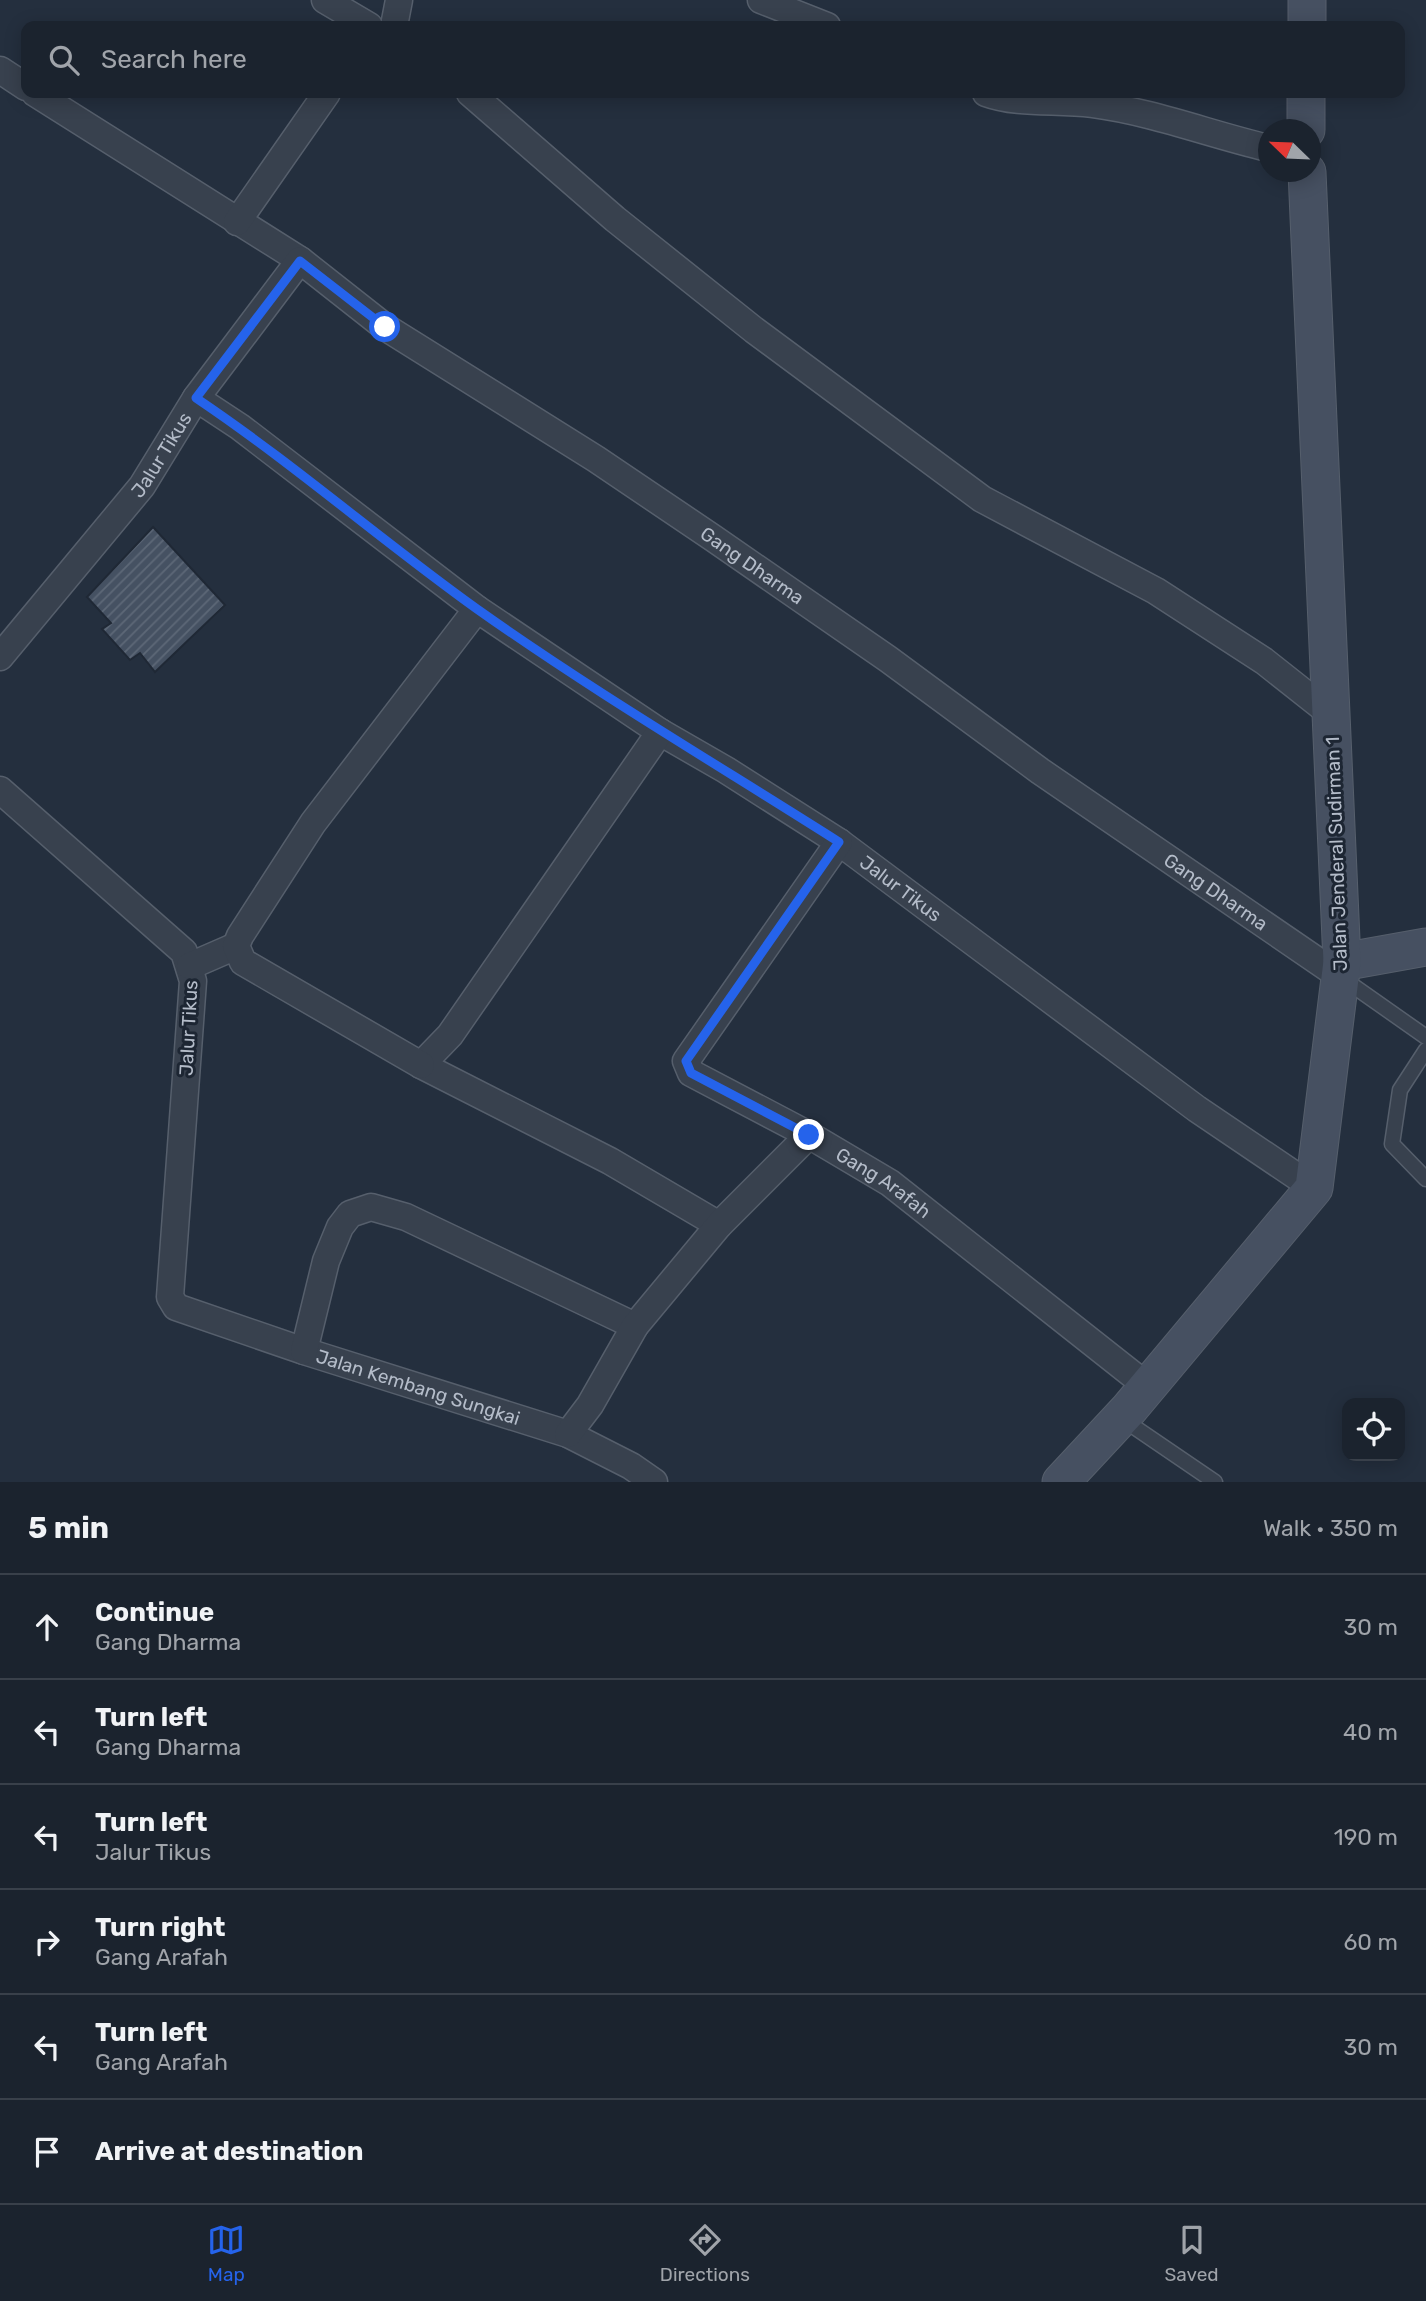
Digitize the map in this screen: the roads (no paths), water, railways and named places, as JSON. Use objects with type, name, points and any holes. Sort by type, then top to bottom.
[{"type":"street","points":[[325,0],[361,21]]},
{"type":"street","points":[[395,21],[400,0]]},
{"type":"street","points":[[761,0],[814,21]]},
{"type":"street","points":[[1307,0],[1307,21]]},
{"type":"street","points":[[0,70],[21,84]]},
{"type":"street","name":"Gang Dharma","points":[[43,98],[300,261],[385,327],[596,459],[888,659],[1040,771],[1342,970]]},
{"type":"street","points":[[237,222],[324,98]]},
{"type":"street","points":[[476,98],[615,219],[754,330],[970,491],[1156,592],[1264,661],[1331,714]]},
{"type":"street","points":[[1020,98],[1091,103],[1168,118],[1258,145]]},
{"type":"street","points":[[1306,98],[1306,119]]},
{"type":"street","name":"Jalan Jenderal Sudirman 1","points":[[1307,182],[1342,970],[1314,1188]]},
{"type":"street","points":[[196,398],[300,261]]},
{"type":"street","name":"Jalur Tikus","points":[[0,657],[142,486],[196,398],[240,427],[477,609],[660,732],[726,770],[839,842],[1197,1109],[1314,1188]]},
{"type":"street","points":[[190,966],[236,946],[313,823],[477,609]]},
{"type":"street","points":[[421,1065],[450,1035],[660,732]]},
{"type":"street","name":"Jalur Tikus","points":[[0,790],[184,952],[190,966],[193,981],[170,1297],[176,1307]]},
{"type":"street","name":"Gang Arafah","points":[[839,842],[686,1061],[691,1073],[809,1135],[890,1183],[1147,1386]]},
{"type":"street","points":[[236,946],[243,962],[421,1065],[610,1161],[719,1225]]},
{"type":"street","points":[[1342,970],[1426,947]]},
{"type":"street","points":[[568,1434],[590,1405],[635,1326],[719,1225],[809,1135]]},
{"type":"street","points":[[1060,1482],[1121,1418],[1314,1188]]},
{"type":"street","points":[[304,1350],[326,1261],[340,1227],[350,1214],[371,1207],[406,1217],[635,1326]]},
{"type":"street","name":"Jalan Kembang Sungkai","points":[[176,1307],[568,1434],[631,1466],[654,1482]]},
{"type":"lane","points":[[1342,970],[1426,1038]]},
{"type":"lane","points":[[1426,1050],[1400,1090],[1392,1144],[1426,1180]]},
{"type":"lane","points":[[1121,1418],[1215,1482]]}]
